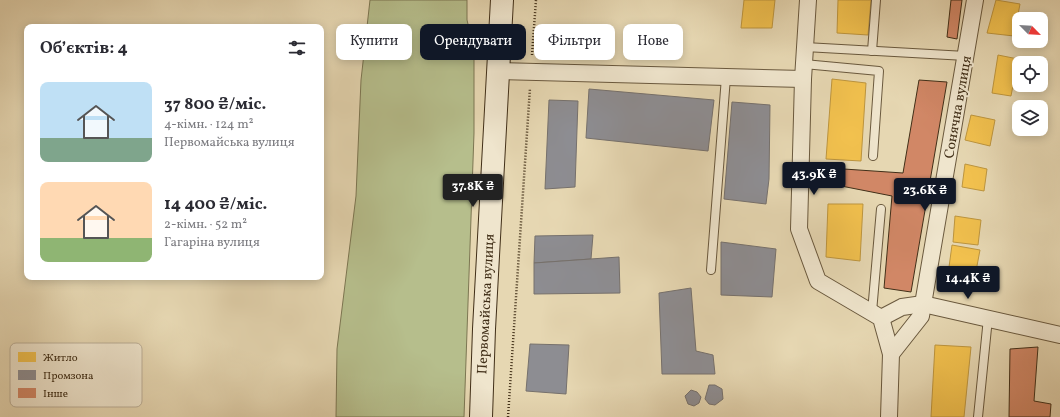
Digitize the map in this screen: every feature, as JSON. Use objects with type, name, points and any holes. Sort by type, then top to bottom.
[{"type":"street","name":"Первомайська вулиця","points":[[481,417],[497,71],[502,0]]},
{"type":"street","points":[[808,0],[803,71],[799,229],[818,281],[876,315],[891,354],[889,417]]},
{"type":"street","name":"Сонячна вулиця","points":[[891,354],[921,316],[975,0]]},
{"type":"street","points":[[497,71],[726,77],[803,71]]},
{"type":"street","points":[[876,315],[902,307],[923,304],[1060,335]]},
{"type":"lane","points":[[872,51],[876,0]]},
{"type":"lane","points":[[805,47],[966,56]]},
{"type":"lane","points":[[803,71],[879,71],[873,156]]},
{"type":"lane","points":[[711,270],[726,77]]},
{"type":"lane","points":[[876,315],[881,209]]},
{"type":"lane","points":[[978,417],[988,318]]},
{"type":"path","points":[[508,417],[536,0]]},
{"type":"green space","points":[[370,0],[467,0],[468,24],[420,24],[420,60],[474,60],[474,133],[464,417],[336,417],[337,349],[356,196],[363,60],[412,60],[412,24],[367,24]]},
{"type":"building: Житло","points":[[744,0],[775,0],[772,28],[741,28]]},
{"type":"building: Житло","points":[[838,0],[871,0],[868,35],[837,33]]},
{"type":"building: Житло","points":[[996,0],[1020,4],[1018,12],[1012,12],[1012,36],[987,33]]},
{"type":"building: Житло","points":[[998,55],[1012,58],[1011,96],[992,93]]},
{"type":"building: Житло","points":[[832,79],[866,83],[861,161],[826,159]]},
{"type":"building: Житло","points":[[971,115],[995,120],[990,146],[965,140]]},
{"type":"building: Житло","points":[[965,164],[987,169],[984,191],[962,187]]},
{"type":"building: Житло","points":[[828,204],[863,204],[860,261],[826,257]]},
{"type":"building: Житло","points":[[955,216],[981,220],[978,245],[953,242]]},
{"type":"building: Житло","points":[[952,245],[980,250],[976,271],[949,267]]},
{"type":"building: Житло","points":[[935,345],[971,347],[964,417],[931,417]]},
{"type":"building: Промзона","points":[[589,89],[714,100],[708,151],[586,138]]},
{"type":"building: Промзона","points":[[549,100],[578,101],[575,187],[545,189]]},
{"type":"building: Промзона","points":[[732,102],[770,105],[769,179],[766,204],[724,199]]},
{"type":"building: Промзона","points":[[593,235],[591,259],[534,263],[535,236]]},
{"type":"building: Промзона","points":[[721,242],[776,249],[772,297],[721,295]]},
{"type":"building: Промзона","points":[[619,257],[620,293],[534,294],[534,263]]},
{"type":"building: Промзона","points":[[691,288],[696,351],[713,355],[715,374],[662,374],[659,293]]},
{"type":"building: Промзона","points":[[530,344],[569,345],[566,394],[526,391]]},
{"type":"building: Промзона","points":[[709,385],[715,385],[722,389],[723,399],[715,405],[709,404],[705,399]]},
{"type":"building: Промзона","points":[[691,390],[697,392],[701,397],[699,403],[694,406],[688,404],[685,396]]},
{"type":"building: Інше","points":[[951,0],[962,0],[957,39],[947,37]]},
{"type":"building: Інше","points":[[919,80],[947,82],[911,292],[884,288],[892,196],[826,183],[829,168],[903,173]]},
{"type":"building: Інше","points":[[1038,347],[1034,401],[1051,404],[1050,417],[1009,417],[1010,349]]}]
